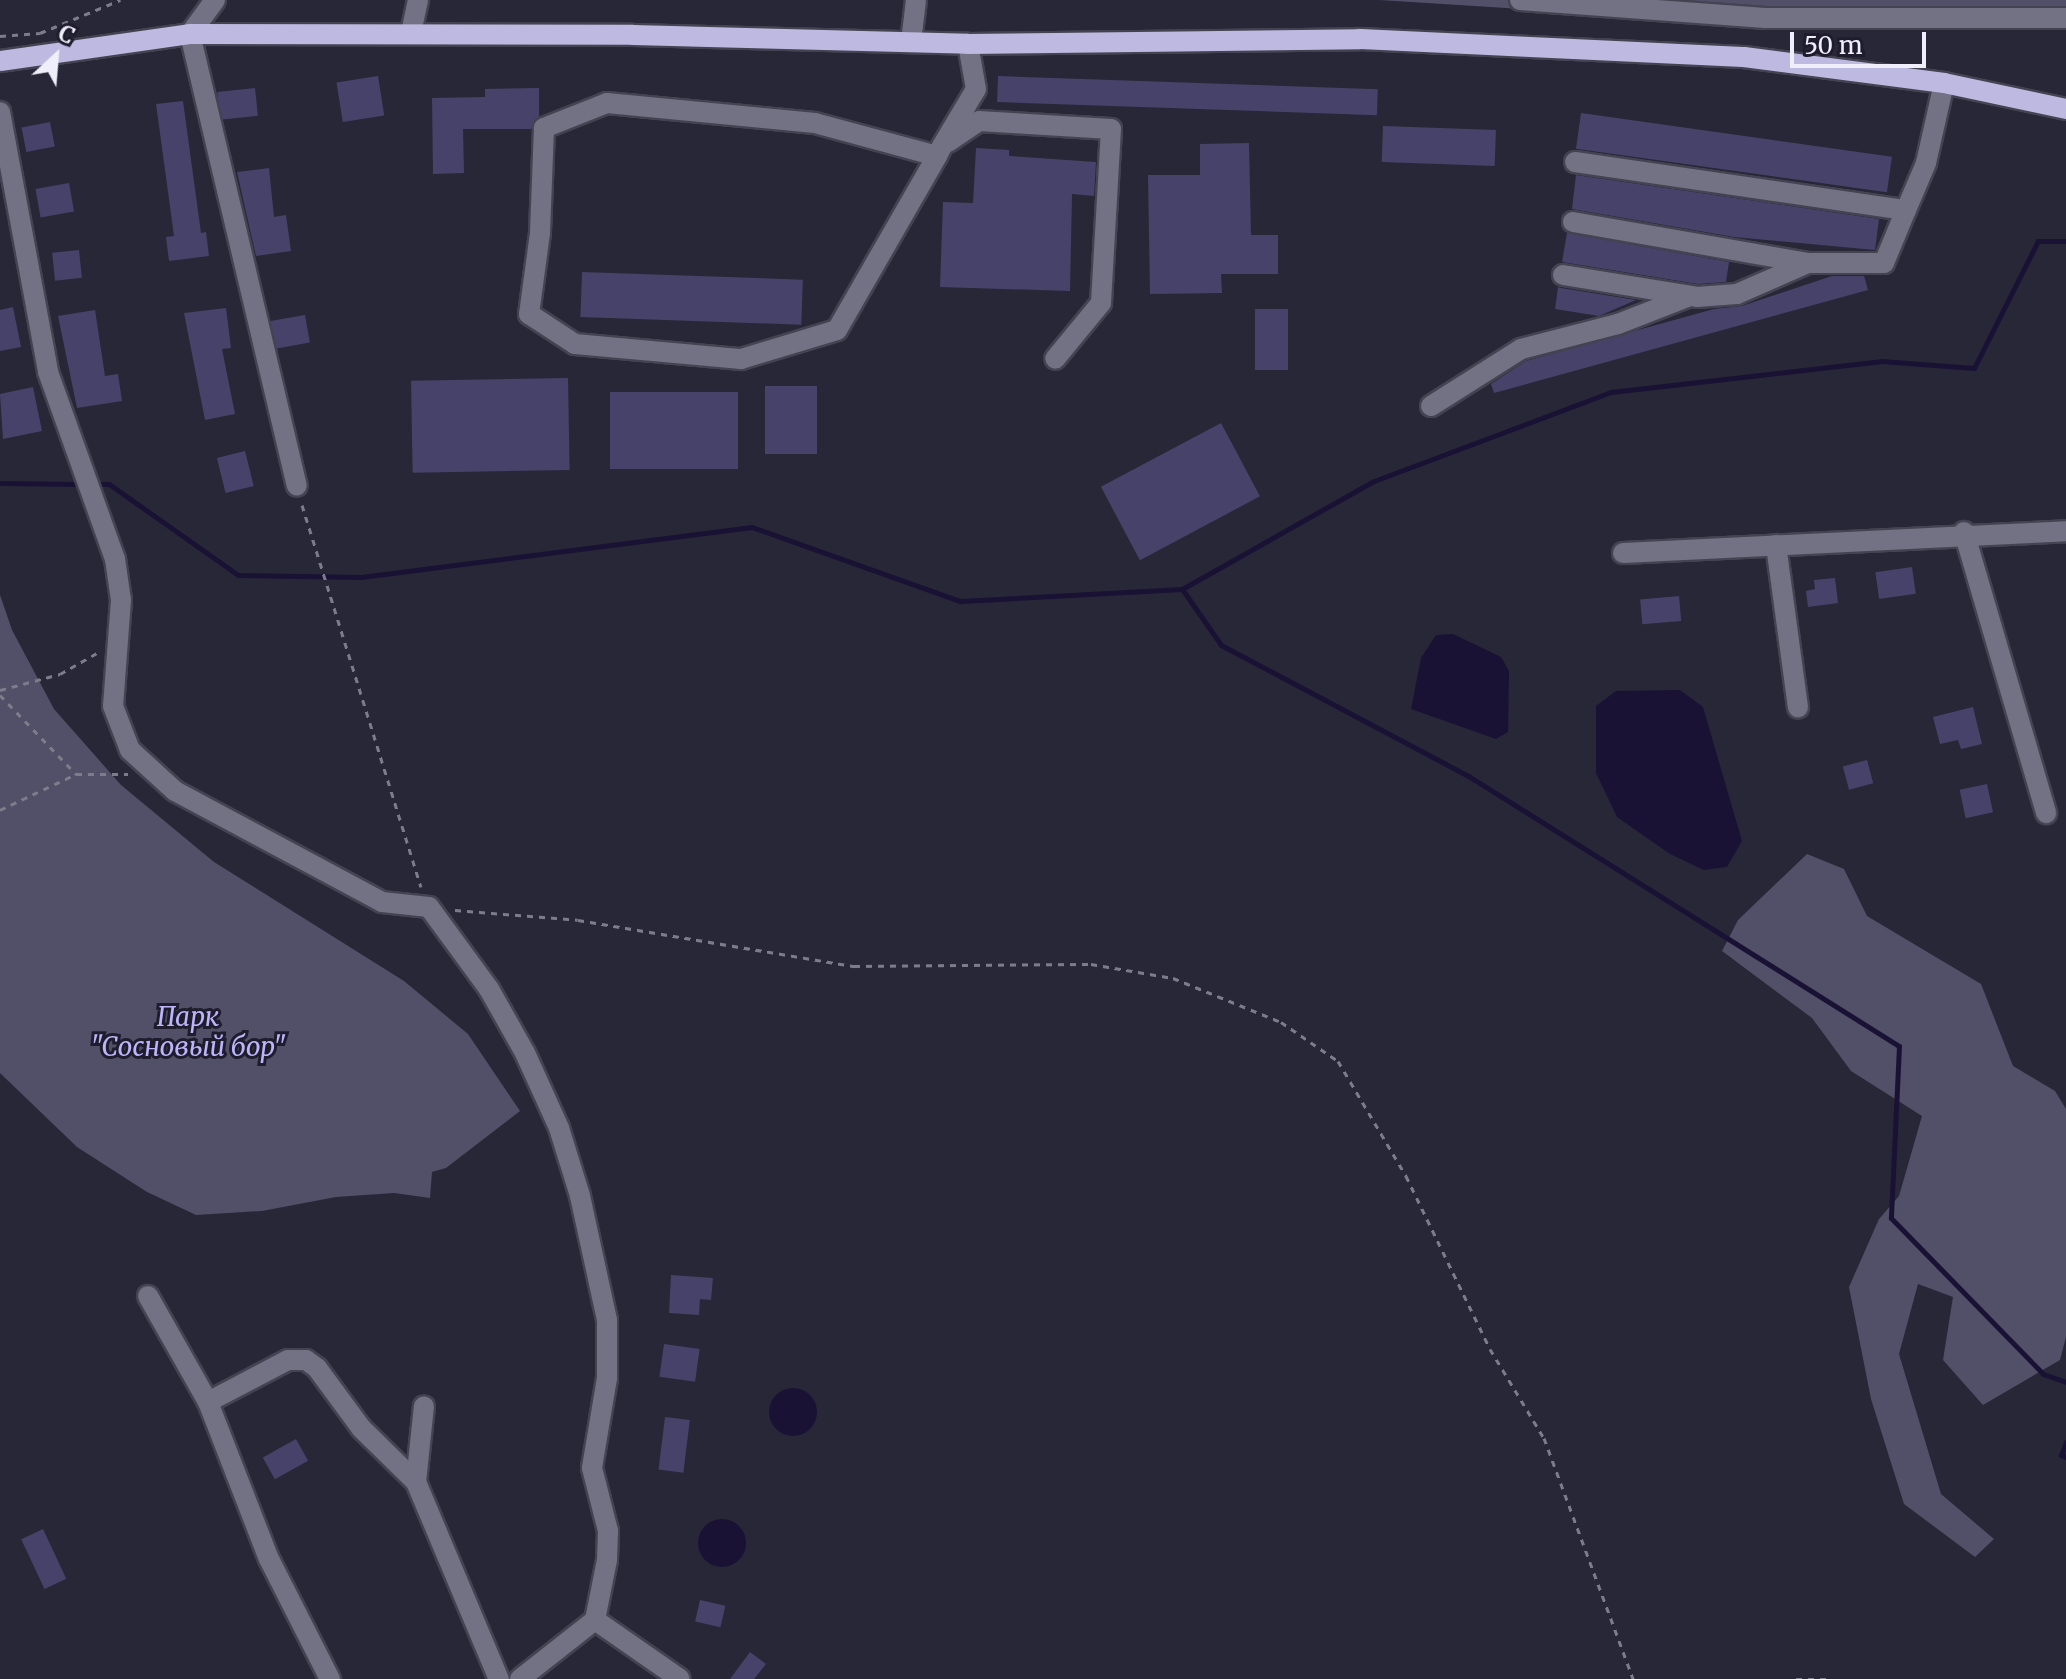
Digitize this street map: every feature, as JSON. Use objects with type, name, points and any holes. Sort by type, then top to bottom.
[{"type":"main road","points":[[0,61],[190,34],[411,33],[968,44],[1375,40],[1744,57],[1944,83],[2066,109]]},
{"type":"street","points":[[215,0],[190,34],[297,486]]},
{"type":"street","points":[[411,33],[418,0]]},
{"type":"street","points":[[911,42],[916,0]]},
{"type":"street","points":[[1520,0],[1765,18],[2066,18]]},
{"type":"street","points":[[940,151],[815,123],[607,103],[544,128],[540,233],[529,314],[575,344],[741,359],[837,330],[976,89],[968,44]]},
{"type":"street","points":[[1573,222],[1808,263],[1884,263],[1926,163],[1944,83]]},
{"type":"street","points":[[0,112],[48,372],[115,559],[121,600],[113,706],[130,750],[175,791],[382,902],[429,907],[489,989],[525,1053],[559,1128],[580,1196],[607,1320],[607,1378],[592,1443],[592,1468],[608,1531],[595,1620],[520,1679]]},
{"type":"street","points":[[940,151],[979,121],[1111,129],[1101,303],[1055,359]]},
{"type":"street","points":[[1575,162],[1906,210]]},
{"type":"street","points":[[1563,275],[1690,296],[1737,294],[1808,263]]},
{"type":"street","points":[[1431,406],[1521,349],[1618,324],[1690,296]]},
{"type":"street","points":[[1623,553],[1964,532],[2066,531]]},
{"type":"street","points":[[1964,532],[2046,813]]},
{"type":"street","points":[[1776,545],[1798,708]]},
{"type":"street","points":[[148,1296],[208,1402],[269,1559],[330,1679]]},
{"type":"street","points":[[208,1402],[288,1360],[306,1360],[361,1428],[416,1482],[499,1679]]},
{"type":"street","points":[[416,1482],[424,1406]]},
{"type":"street","points":[[595,1620],[680,1679]]},
{"type":"path","points":[[0,36],[40,33],[120,0]]},
{"type":"path","points":[[297,486],[358,698],[429,907],[578,920],[854,966],[1091,964],[1173,978],[1281,1022],[1338,1061],[1406,1176],[1490,1349],[1544,1438],[1633,1679]]},
{"type":"path","points":[[76,774],[0,693],[60,674],[99,652]]},
{"type":"path","points":[[0,810],[76,774],[156,774]]},
{"type":"path","points":[[1796,1679],[1827,1679]]},
{"type":"green space","points":[[1379,0],[2066,0],[2066,27],[1774,25]]},
{"type":"green space","name":"Парк \"Сосновый бор\"","points":[[0,595],[12,630],[54,709],[121,785],[214,862],[404,981],[468,1034],[520,1111],[446,1168],[432,1172],[430,1198],[394,1193],[336,1197],[262,1211],[196,1215],[147,1192],[77,1147],[0,1073]]},
{"type":"green space","points":[[1807,854],[1844,869],[1867,916],[1981,984],[2013,1066],[2055,1091],[2066,1109],[2066,1337],[2060,1360],[1983,1405],[1943,1360],[1953,1297],[1918,1284],[1899,1354],[1941,1494],[1994,1539],[1975,1557],[1904,1504],[1871,1399],[1849,1287],[1879,1219],[1899,1196],[1922,1116],[1851,1071],[1812,1018],[1722,951],[1738,920]]},
{"type":"shaded area","points":[[1453,634],[1501,657],[1509,671],[1508,732],[1496,739],[1411,709],[1421,658],[1436,635]]},
{"type":"shaded area","points":[[1680,690],[1703,707],[1742,841],[1727,867],[1704,870],[1670,854],[1617,817],[1596,773],[1596,706],[1616,691]]},
{"type":"shaded area","points":[[793,1388],[810,1395],[817,1412],[810,1429],[793,1436],[776,1429],[769,1412],[776,1395]]},
{"type":"shaded area","points":[[722,1519],[739,1526],[746,1543],[739,1560],[722,1567],[705,1560],[698,1543],[705,1526]]},
{"type":"building","points":[[378,76],[384,116],[343,122],[337,83]]},
{"type":"building","points":[[998,76],[1378,89],[1377,115],[997,102]]},
{"type":"building","points":[[255,88],[258,116],[220,120],[217,92]]},
{"type":"building","points":[[539,88],[539,116],[531,129],[463,129],[464,173],[433,174],[432,98],[485,97],[485,89]]},
{"type":"building","points":[[183,101],[201,233],[206,232],[209,256],[169,261],[166,237],[174,236],[156,104]]},
{"type":"building","points":[[1581,113],[1892,157],[1887,192],[1576,149]]},
{"type":"building","points":[[50,122],[55,147],[26,152],[22,128]]},
{"type":"building","points":[[1383,126],[1496,130],[1495,166],[1382,162]]},
{"type":"building","points":[[1249,143],[1251,235],[1278,235],[1278,274],[1221,274],[1222,293],[1150,294],[1148,175],[1200,175],[1200,144]]},
{"type":"building","points":[[976,148],[1009,150],[1009,156],[1096,162],[1094,196],[1072,194],[1070,291],[940,287],[943,202],[973,203]]},
{"type":"building","points":[[269,168],[274,217],[286,215],[291,251],[256,256],[237,172]]},
{"type":"building","points":[[1576,175],[1879,219],[1875,250],[1734,237],[1572,209]]},
{"type":"building","points":[[69,183],[74,212],[41,217],[36,189]]},
{"type":"building","points":[[1567,233],[1729,262],[1726,282],[1698,284],[1562,262]]},
{"type":"building","points":[[79,250],[82,278],[55,281],[52,253]]},
{"type":"building","points":[[582,272],[803,280],[801,325],[580,317]]},
{"type":"building","points":[[1832,276],[1864,276],[1868,290],[1494,393],[1491,384],[1526,361],[1714,309],[1742,306]]},
{"type":"building","points":[[1558,287],[1636,300],[1599,316],[1555,309]]},
{"type":"building","points":[[13,307],[21,347],[0,351],[0,310]]},
{"type":"building","points":[[226,308],[231,348],[222,349],[235,414],[205,420],[184,313]]},
{"type":"building","points":[[1255,309],[1288,309],[1288,370],[1255,370]]},
{"type":"building","points":[[95,310],[105,376],[118,374],[122,401],[77,408],[58,316]]},
{"type":"building","points":[[305,315],[310,343],[275,349],[271,321]]},
{"type":"building","points":[[568,378],[570,470],[413,473],[411,381]]},
{"type":"building","points":[[765,386],[817,386],[817,454],[765,454]]},
{"type":"building","points":[[33,387],[42,431],[3,439],[0,394]]},
{"type":"building","points":[[610,392],[738,392],[738,469],[610,469]]},
{"type":"building","points":[[1221,423],[1260,496],[1140,560],[1101,487]]},
{"type":"building","points":[[245,451],[254,486],[226,493],[217,458]]},
{"type":"building","points":[[1912,567],[1916,594],[1879,599],[1875,572]]},
{"type":"building","points":[[1835,578],[1838,603],[1808,607],[1806,591],[1815,589],[1814,580]]},
{"type":"building","points":[[1679,596],[1681,621],[1642,624],[1640,599]]},
{"type":"building","points":[[1973,707],[1982,744],[1961,749],[1958,740],[1940,744],[1933,717]]},
{"type":"building","points":[[1867,760],[1873,783],[1849,790],[1843,766]]},
{"type":"building","points":[[1987,784],[1993,812],[1966,818],[1960,790]]},
{"type":"building","points":[[671,1275],[713,1278],[711,1300],[700,1299],[699,1315],[669,1313]]},
{"type":"building","points":[[664,1344],[700,1349],[695,1382],[659,1377]]},
{"type":"building","points":[[665,1417],[690,1420],[683,1473],[659,1470]]},
{"type":"building","points":[[296,1439],[308,1461],[275,1479],[263,1457]]},
{"type":"building","points":[[43,1529],[66,1579],[44,1589],[21,1539]]},
{"type":"building","points":[[700,1600],[725,1606],[720,1627],[695,1621]]},
{"type":"building","points":[[750,1652],[766,1664],[754,1679],[730,1679]]},
{"type":"waterway","points":[[1182,589],[1374,481],[1611,392],[1882,361],[1974,368],[2038,241],[2066,241]]},
{"type":"waterway","points":[[0,483],[81,484]]},
{"type":"waterway","points":[[95,484],[109,484],[238,575],[361,577],[752,527],[960,601],[1182,589],[1221,645],[1470,777],[1899,1046],[1891,1218],[2043,1374],[2066,1382]]},
{"type":"waterway","points":[[2066,1442],[2061,1455],[2066,1457]]}]
